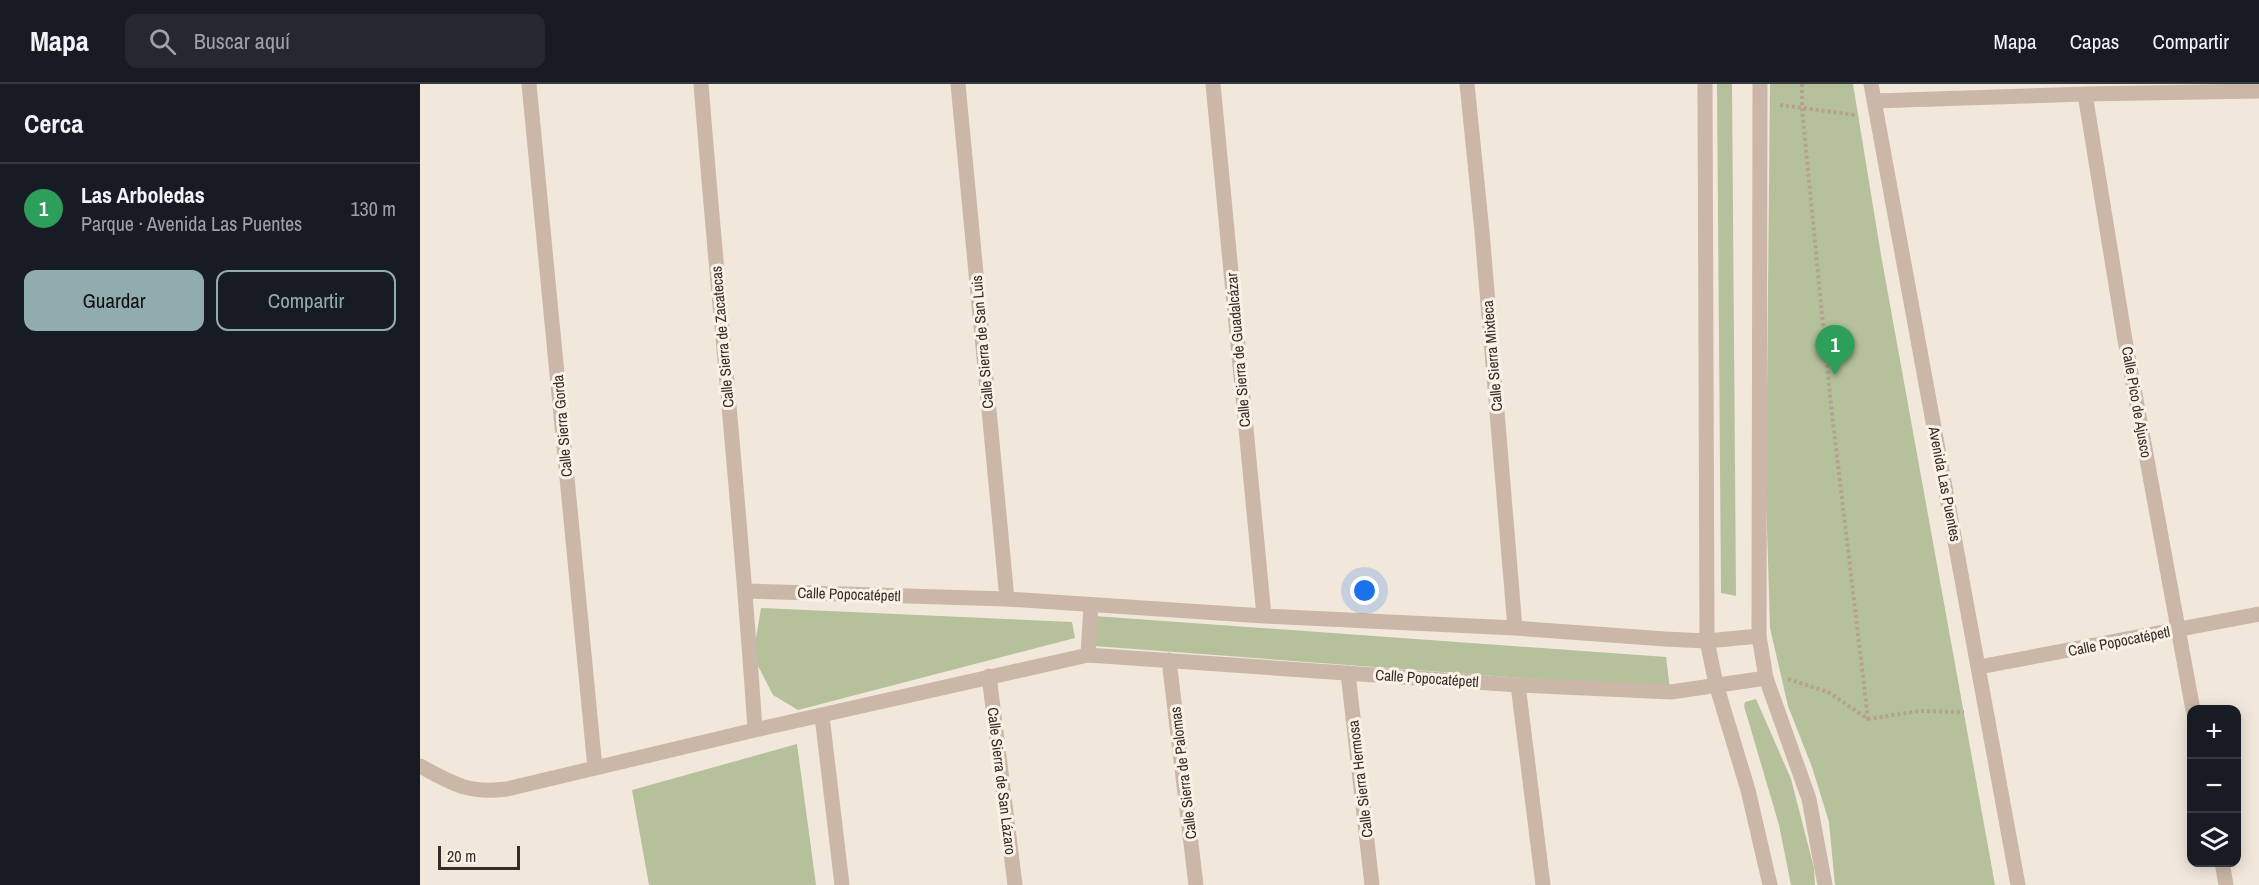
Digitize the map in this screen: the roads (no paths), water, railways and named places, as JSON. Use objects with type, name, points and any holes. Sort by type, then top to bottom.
[{"type":"street","name":"Calle Sierra Gorda","points":[[529,84],[595,768]]},
{"type":"street","name":"Calle Sierra de Zacatecas","points":[[701,84],[746,591]]},
{"type":"street","name":"Calle Sierra de San Luis","points":[[958,84],[1007,599]]},
{"type":"street","name":"Calle Sierra de Guadalcázar","points":[[1213,84],[1264,616]]},
{"type":"street","name":"Calle Sierra Mixteca","points":[[1467,84],[1482,232],[1515,628]]},
{"type":"street","points":[[1705,84],[1707,641],[1716,684],[1748,790],[1770,885]]},
{"type":"street","points":[[1761,84],[1759,636],[1766,678],[1809,799],[1825,885]]},
{"type":"street","name":"Avenida Las Puentes","points":[[1871,84],[2018,885]]},
{"type":"street","points":[[1875,107],[2085,94],[2259,91]]},
{"type":"street","name":"Calle Pico de Ajusco","points":[[2085,94],[2127,352],[2192,705]]},
{"type":"street","name":"Calle Popocatépetl","points":[[746,591],[1007,599],[1707,641],[1759,636]]},
{"type":"street","points":[[746,591],[756,730]]},
{"type":"street","points":[[1088,655],[1091,605]]},
{"type":"street","name":"Calle Popocatépetl","points":[[1979,667],[2259,614]]},
{"type":"street","name":"Calle Popocatépetl","points":[[420,766],[456,785],[478,791],[507,789],[1088,655],[1518,685],[1671,692],[1766,678]]},
{"type":"street","name":"Calle Sierra de Palomas","points":[[1169,660],[1196,885]]},
{"type":"street","name":"Calle Sierra Hermosa","points":[[1348,673],[1372,885]]},
{"type":"street","name":"Calle Sierra de San Lázaro","points":[[989,676],[1015,885]]},
{"type":"street","points":[[1518,685],[1543,885]]},
{"type":"street","points":[[822,716],[842,885]]},
{"type":"street","points":[[2223,867],[2226,885]]},
{"type":"place","name":"Las Arboledas","points":[[1835,375]]}]
